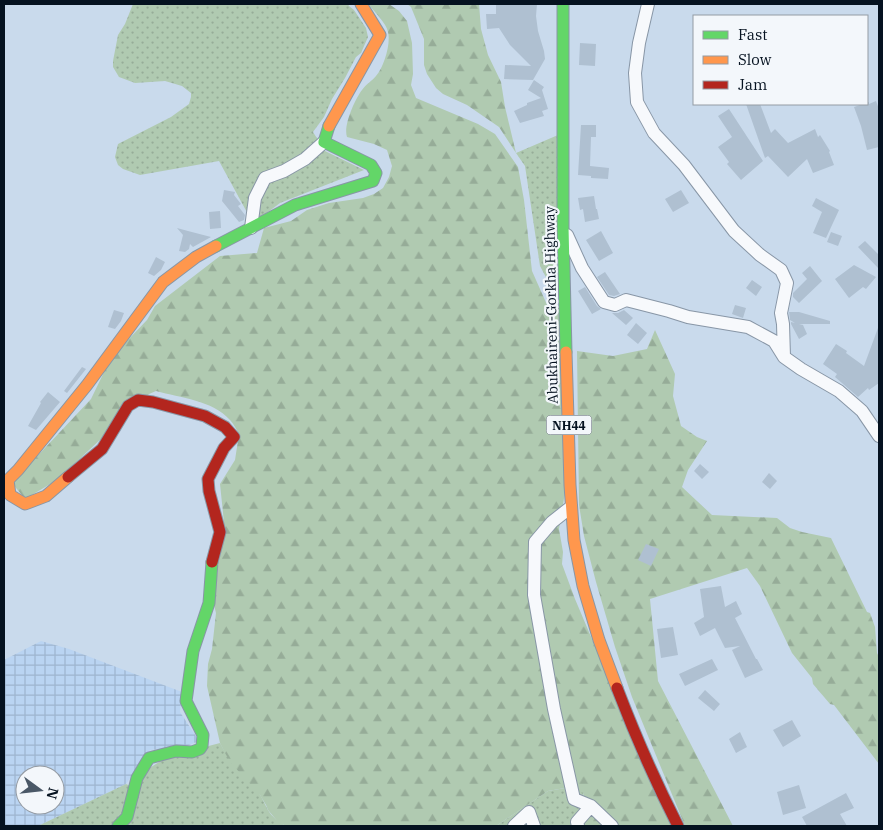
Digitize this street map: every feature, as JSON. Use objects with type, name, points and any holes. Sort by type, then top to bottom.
[{"type":"street","points":[[251,228],[255,198],[264,178],[284,171],[305,159],[324,142],[328,128],[380,35],[361,4]]},
{"type":"street","name":"Abukhaireni-Gorkha Highway","points":[[563,4],[563,227],[571,507],[574,540],[583,586],[598,640],[642,752],[678,826]]},
{"type":"street","points":[[648,4],[639,43],[635,73],[637,102],[654,133],[684,165],[734,231],[760,255],[781,270],[787,283],[781,313],[784,357]]},
{"type":"street","points":[[118,826],[128,817],[137,778],[149,758],[176,751],[192,752],[200,749],[202,746],[203,735],[186,701],[193,651],[209,603],[211,566],[220,532],[208,491],[208,479],[224,448],[234,437],[225,428],[205,416],[153,402],[138,400],[128,406],[102,449],[46,496],[25,504],[10,495],[8,480],[87,385],[163,282],[196,257],[295,205],[373,181],[376,173],[370,165],[324,142]]},
{"type":"street","points":[[563,227],[582,268],[604,302],[615,305],[626,300],[688,317],[748,328],[774,341],[784,357],[801,370],[839,391],[862,411],[879,436]]},
{"type":"street","points":[[571,507],[552,522],[535,542],[534,595],[554,709],[574,799],[591,806],[612,826]]},
{"type":"street","points":[[578,826],[577,822],[591,806]]},
{"type":"street","points":[[514,826],[529,812],[534,826]]},
{"type":"shaded area","points":[[41,641],[69,649],[182,692],[180,712],[199,741],[184,747],[150,750],[126,784],[65,813],[65,765],[15,765],[15,815],[61,815],[38,826],[4,826],[4,660]]},
{"type":"green space","points":[[133,4],[348,4],[366,28],[368,37],[361,53],[356,57],[332,99],[324,117],[313,132],[325,151],[364,170],[280,203],[248,227],[249,216],[219,161],[140,175],[123,169],[118,165],[115,157],[118,144],[171,117],[189,104],[191,97],[191,93],[182,86],[165,81],[135,83],[119,77],[113,67],[113,61],[118,35],[125,24]]},
{"type":"green space","points":[[368,4],[389,4],[399,11],[407,21],[412,43],[413,74],[411,85],[416,98],[478,124],[495,134],[518,167],[524,200],[532,271],[548,307],[561,308],[567,480],[559,529],[563,552],[562,564],[671,826],[582,826],[580,818],[584,793],[565,788],[548,791],[496,826],[286,826],[278,822],[268,810],[260,795],[231,763],[225,753],[220,743],[207,686],[208,664],[212,649],[216,613],[214,605],[218,566],[225,532],[220,484],[235,460],[239,434],[231,422],[223,413],[205,404],[156,391],[149,394],[57,480],[25,499],[12,483],[91,399],[107,366],[147,320],[155,306],[220,256],[257,253],[264,228],[291,221],[307,210],[329,203],[363,198],[383,188],[392,166],[387,150],[374,144],[347,137],[346,132],[350,113],[356,100],[379,72],[388,49],[389,37],[387,29],[383,21]]},
{"type":"green space","points":[[407,4],[479,4],[481,29],[488,55],[501,82],[516,153],[499,127],[467,105],[443,94],[436,88],[427,74],[424,65],[424,39],[411,7]]},
{"type":"green space","points":[[558,135],[556,296],[540,266],[525,166],[516,153]]},
{"type":"green space","points":[[655,330],[675,374],[673,396],[681,426],[697,437],[707,441],[688,470],[682,487],[712,515],[777,518],[790,528],[831,538],[867,612],[870,613],[875,627],[879,657],[879,764],[834,705],[830,704],[813,684],[812,678],[792,653],[760,586],[747,568],[650,599],[658,681],[733,826],[685,826],[632,697],[615,647],[584,536],[579,505],[577,351],[613,356],[647,349]]},
{"type":"green space","points":[[220,743],[233,763],[259,793],[270,813],[286,826],[38,826],[65,815],[65,813],[126,784],[137,789],[148,769],[167,757]]},
{"type":"green space","points":[[565,788],[584,792],[580,818],[582,826],[496,826],[548,791]]},
{"type":"building","points":[[496,4],[537,4],[538,31],[545,59],[533,80],[504,79],[505,65],[531,66],[510,45],[499,28],[487,29],[486,14],[496,14]]},
{"type":"building","points":[[580,43],[596,44],[595,66],[579,65]]},
{"type":"building","points":[[534,80],[544,87],[542,90],[548,109],[542,111],[544,116],[520,123],[514,111],[527,105],[527,103],[541,98],[528,90]]},
{"type":"building","points":[[876,101],[879,109],[879,147],[867,150],[854,107],[868,105],[869,102],[869,104]]},
{"type":"building","points":[[746,105],[760,105],[771,133],[775,129],[788,143],[815,129],[818,137],[820,135],[830,151],[834,165],[813,173],[807,159],[788,177],[768,156],[765,158]]},
{"type":"building","points":[[729,109],[763,161],[741,180],[727,164],[729,162],[718,147],[732,137],[718,116]]},
{"type":"building","points":[[581,125],[596,125],[596,137],[591,137],[590,166],[609,168],[608,179],[578,175]]},
{"type":"building","points":[[224,190],[235,192],[234,195],[241,204],[238,206],[245,215],[244,220],[239,222],[222,201]]},
{"type":"building","points":[[681,190],[689,203],[673,212],[665,199]]},
{"type":"building","points":[[594,196],[599,219],[585,222],[583,209],[580,210],[578,198]]},
{"type":"building","points":[[816,198],[839,210],[826,238],[813,233],[822,212],[812,206]]},
{"type":"building","points":[[220,211],[221,228],[210,229],[209,212]]},
{"type":"building","points":[[177,228],[211,237],[193,247],[190,244],[189,249],[185,252],[179,251],[183,235]]},
{"type":"building","points":[[601,231],[613,253],[599,261],[586,240]]},
{"type":"building","points":[[831,232],[842,236],[838,246],[827,242]]},
{"type":"building","points":[[865,241],[879,255],[879,269],[858,247]]},
{"type":"building","points":[[156,257],[165,262],[161,270],[154,276],[148,273]]},
{"type":"building","points":[[854,265],[876,277],[866,289],[863,287],[849,298],[835,279]]},
{"type":"building","points":[[810,266],[822,281],[799,303],[793,297],[793,293],[807,279],[802,273]]},
{"type":"building","points":[[605,272],[620,294],[609,295],[597,277]]},
{"type":"building","points":[[752,280],[762,287],[756,296],[746,288]]},
{"type":"building","points":[[585,287],[601,309],[592,314],[578,291]]},
{"type":"building","points":[[735,305],[746,308],[743,318],[732,314]]},
{"type":"building","points":[[114,310],[124,313],[115,329],[108,327]]},
{"type":"building","points":[[624,310],[633,318],[626,325],[612,313]]},
{"type":"building","points":[[789,312],[799,312],[830,321],[830,324],[799,324],[803,325],[807,334],[799,339],[791,324],[791,322],[795,323],[790,320]]},
{"type":"building","points":[[636,323],[647,333],[638,344],[627,335]]},
{"type":"building","points":[[878,328],[879,383],[869,390],[868,388],[858,397],[835,377],[837,374],[823,364],[836,344],[864,366]]},
{"type":"building","points":[[82,367],[86,369],[67,393],[64,391]]},
{"type":"building","points":[[48,392],[60,402],[36,430],[28,426],[40,402]]},
{"type":"building","points":[[700,464],[709,472],[702,479],[694,471]]},
{"type":"building","points":[[769,473],[777,481],[770,489],[762,482]]},
{"type":"building","points":[[646,544],[659,549],[651,566],[638,560]]},
{"type":"building","points":[[721,586],[725,607],[736,601],[742,614],[735,618],[763,670],[745,678],[732,650],[740,646],[725,648],[715,628],[700,636],[694,623],[704,617],[700,589]]},
{"type":"building","points":[[673,627],[678,655],[661,658],[657,629]]},
{"type":"building","points":[[712,659],[718,670],[685,686],[679,674]]},
{"type":"building","points":[[705,690],[720,704],[714,711],[698,698]]},
{"type":"building","points":[[792,720],[801,736],[783,747],[773,730]]},
{"type":"building","points":[[740,732],[747,747],[736,753],[729,739]]},
{"type":"building","points":[[799,785],[806,808],[783,815],[777,792]]},
{"type":"building","points":[[846,793],[854,808],[840,814],[847,826],[807,826],[802,817]]},
{"type":"traffic: fast","points":[[563,4],[563,227],[566,352]]},
{"type":"traffic: fast","points":[[216,246],[295,205],[373,181],[376,173],[371,165],[324,142],[329,126]]},
{"type":"traffic: fast","points":[[118,826],[127,817],[137,778],[149,758],[176,751],[192,752],[200,749],[202,746],[203,735],[186,701],[193,651],[209,603],[212,562]]},
{"type":"traffic: slow","points":[[329,126],[380,35],[361,4]]},
{"type":"traffic: slow","points":[[68,477],[46,496],[25,504],[10,495],[8,480],[87,385],[163,282],[196,257],[216,246]]},
{"type":"traffic: slow","points":[[566,352],[570,485],[574,540],[583,586],[599,640],[617,688]]},
{"type":"traffic: jam","points":[[68,477],[102,449],[128,406],[138,400],[153,402],[205,416],[225,427],[234,437],[224,448],[208,479],[209,491],[220,532],[212,562]]},
{"type":"traffic: jam","points":[[617,688],[661,792],[678,826]]}]
